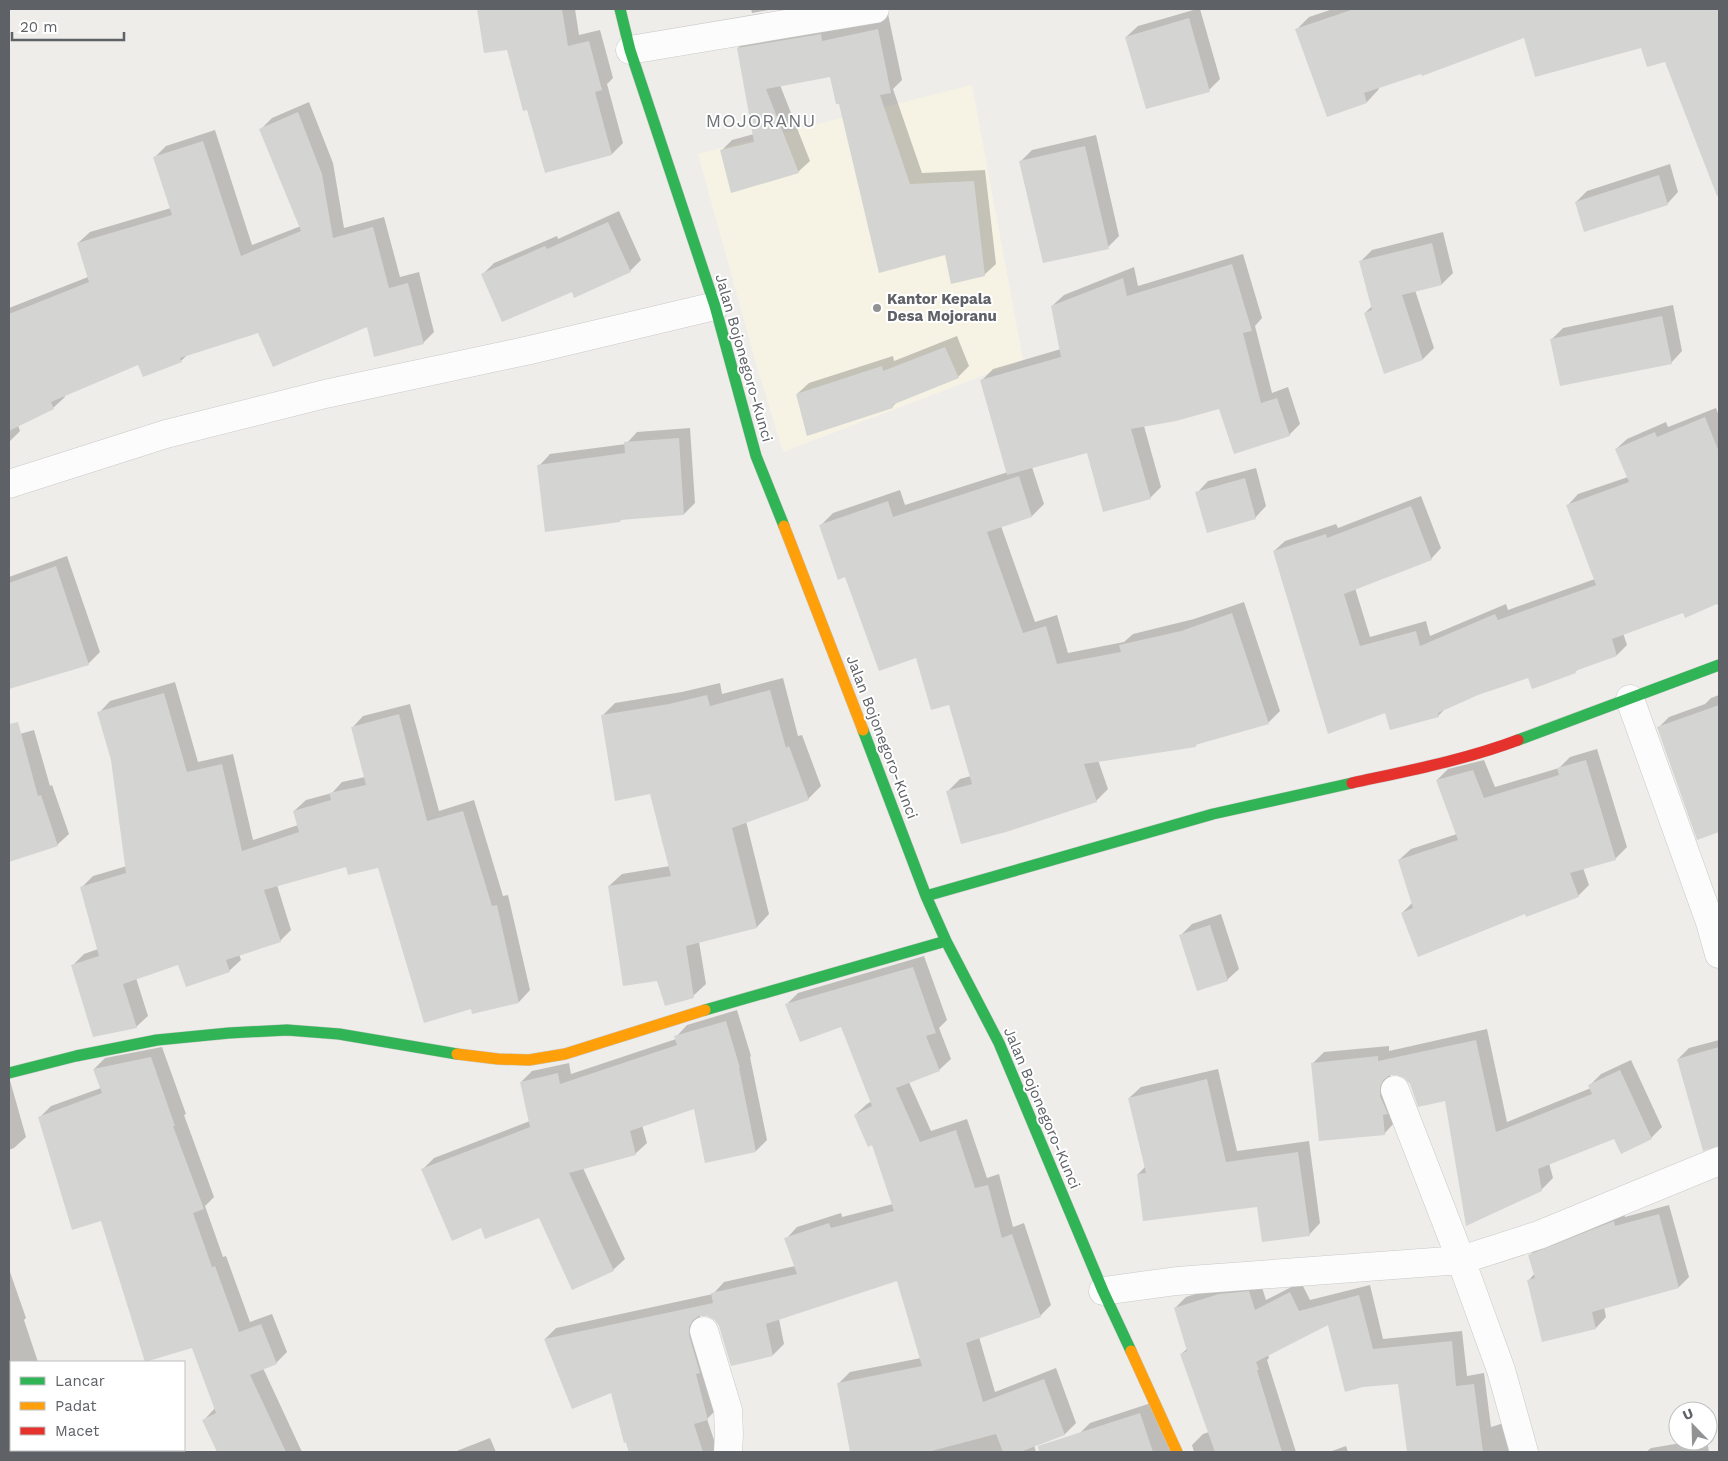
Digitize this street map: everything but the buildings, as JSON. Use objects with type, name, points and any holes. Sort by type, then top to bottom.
[{"type":"street","name":"Jalan Bojonegoro-Kunci","points":[[620,9],[630,50],[715,306],[756,456],[840,667],[926,896],[946,941],[999,1043],[1103,1291],[1177,1452]]},
{"type":"street","points":[[630,50],[875,9]]},
{"type":"street","points":[[9,484],[166,434],[325,394],[530,350],[715,306]]},
{"type":"street","points":[[926,896],[1213,814],[1428,766],[1492,748],[1719,665]]},
{"type":"street","points":[[1630,699],[1710,922],[1719,954]]},
{"type":"street","points":[[9,1073],[76,1056],[157,1040],[287,1030],[339,1034],[449,1053],[498,1059],[529,1060],[565,1054],[946,941]]},
{"type":"street","points":[[1395,1090],[1462,1260],[1500,1370],[1524,1452]]},
{"type":"street","points":[[1103,1291],[1176,1281],[1462,1260],[1539,1235],[1719,1160]]},
{"type":"street","points":[[704,1331],[728,1410],[728,1452]]},
{"type":"shaded area","name":"Kantor Kepala Desa Mojoranu","points":[[972,85],[1023,360],[783,452],[755,360],[698,154]]},
{"type":"traffic: fast","points":[[620,9],[630,50],[715,306],[756,456],[784,526]]},
{"type":"traffic: fast","points":[[1518,740],[1719,665]]},
{"type":"traffic: fast","points":[[863,730],[926,896],[946,941],[999,1043],[1103,1291],[1131,1351]]},
{"type":"traffic: fast","points":[[926,896],[1213,814],[1352,783]]},
{"type":"traffic: fast","points":[[705,1010],[946,941]]},
{"type":"traffic: fast","points":[[9,1073],[76,1056],[157,1040],[287,1030],[339,1034],[457,1054]]},
{"type":"traffic: slow","points":[[784,526],[863,730]]},
{"type":"traffic: slow","points":[[457,1054],[498,1059],[529,1060],[565,1054],[705,1010]]},
{"type":"traffic: slow","points":[[1131,1351],[1177,1452]]},
{"type":"traffic: jam","points":[[1352,783],[1457,759],[1518,740]]},
{"type":"place","name":"Kantor Kepala Desa Mojoranu","points":[[877,308]]},
{"type":"district","name":"MOJORANU","points":[[761,120]]}]
